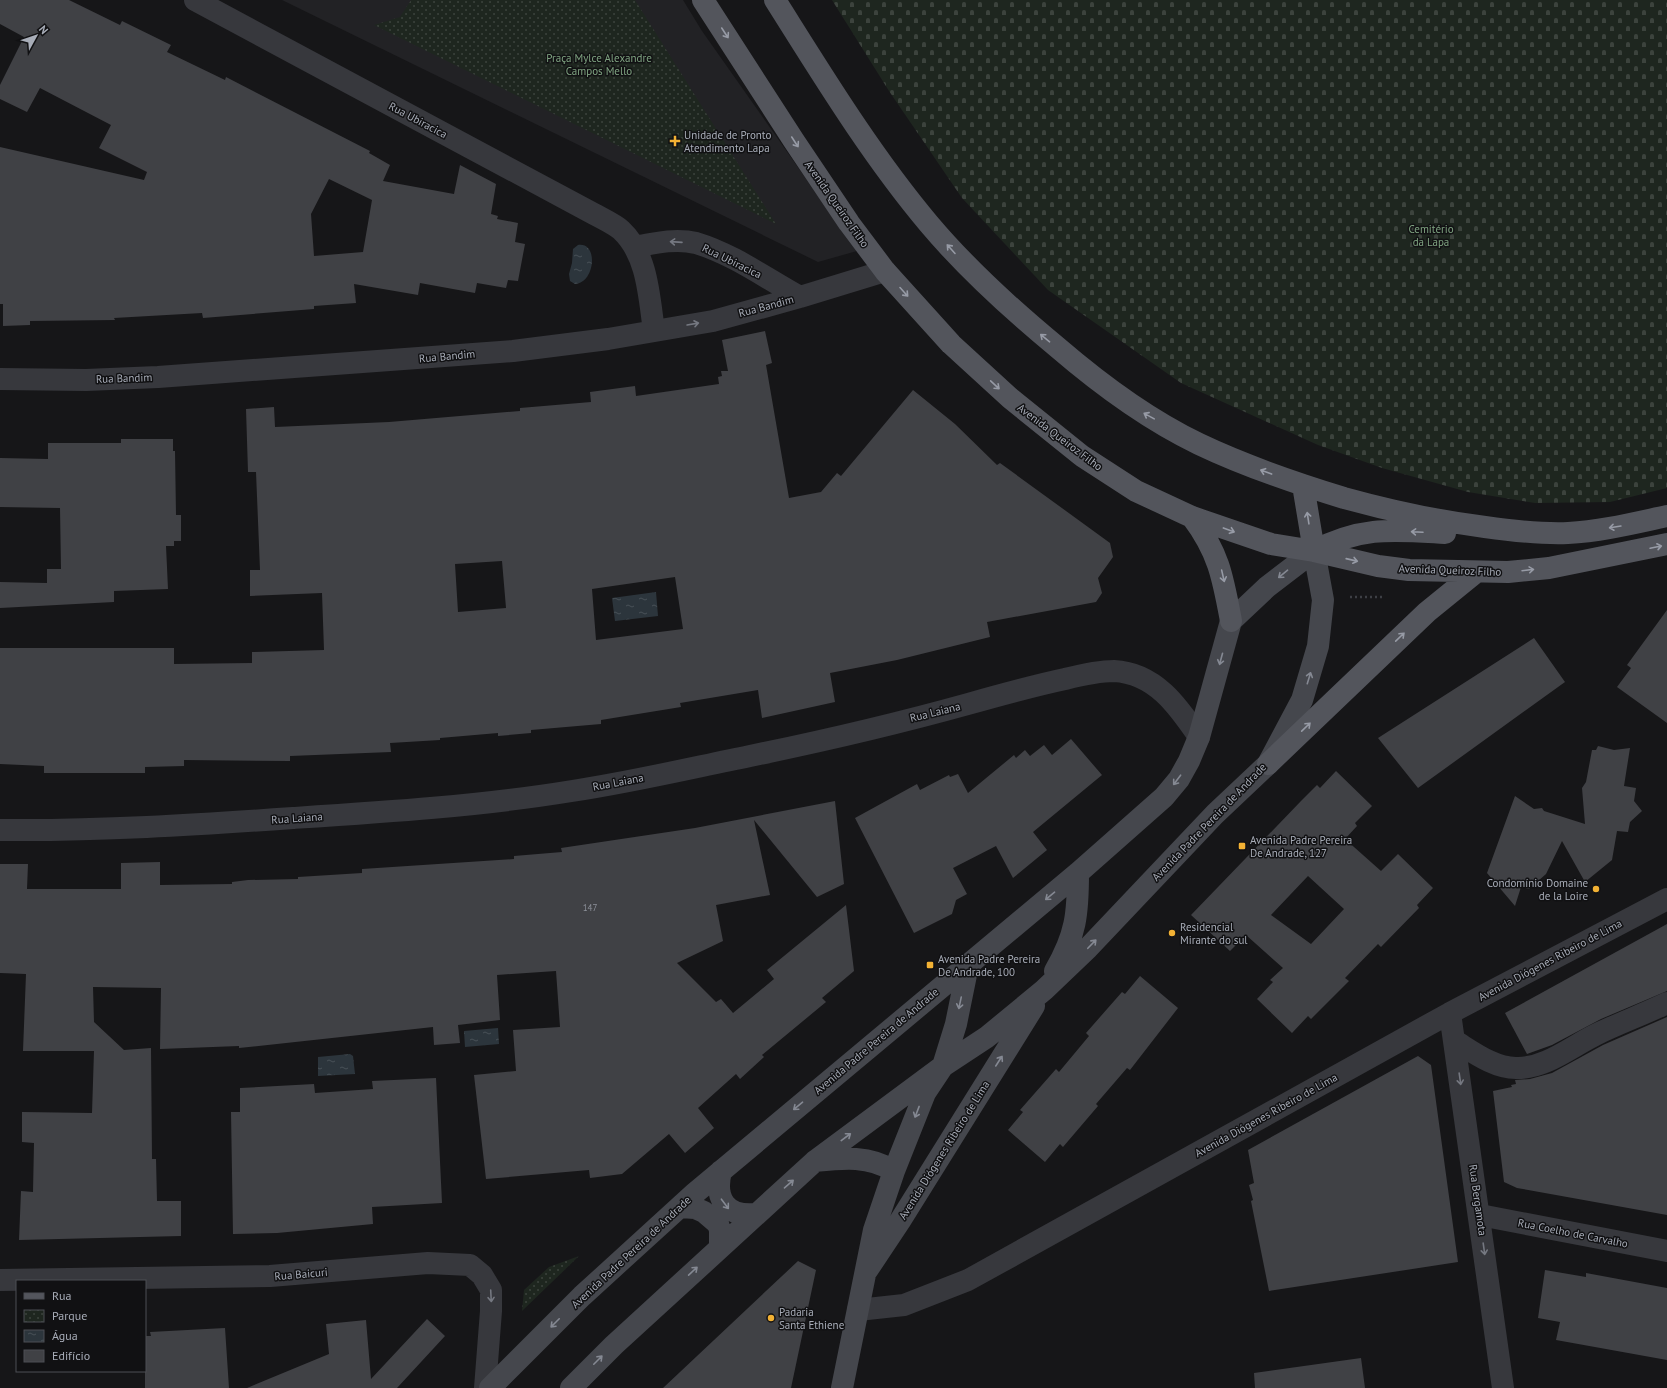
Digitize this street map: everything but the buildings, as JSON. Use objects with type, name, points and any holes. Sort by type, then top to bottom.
[{"type":"main road","name":"Avenida Queiroz Filho","points":[[703,0],[849,223],[885,271],[951,344],[1010,398],[1082,456],[1136,491],[1192,517],[1272,544],[1314,550],[1386,567],[1409,570],[1475,573],[1508,572],[1548,568],[1667,544]]},
{"type":"main road","points":[[775,0],[823,76],[909,199],[965,263],[1016,313],[1086,373],[1142,412],[1197,443],[1248,466],[1303,485],[1366,504],[1433,519],[1511,530],[1568,533]]},
{"type":"main road","points":[[1303,485],[1314,550]]},
{"type":"main road","points":[[1231,621],[1267,587],[1314,550],[1333,541],[1356,534],[1373,531],[1399,530],[1528,538],[1614,527],[1667,516]]},
{"type":"main road","points":[[1192,517],[1210,543],[1217,559],[1224,580],[1231,621]]},
{"type":"main road","name":"Avenida Padre Pereira de Andrade","points":[[571,1388],[614,1345],[815,1161],[943,1066],[987,1037],[1044,990],[1088,948],[1215,814],[1268,764],[1302,700],[1318,646],[1323,600],[1314,550]]},
{"type":"main road","points":[[1268,764],[1427,612],[1475,573]]},
{"type":"main road","name":"Avenida Padre Pereira de Andrade","points":[[490,1388],[582,1296],[721,1171],[1078,873],[1164,797],[1182,773],[1199,737],[1231,621]]},
{"type":"main road","name":"Avenida Diógenes Ribeiro de Lima","points":[[866,1272],[908,1208],[1044,990],[1067,949],[1077,918],[1078,873]]},
{"type":"main road","name":"Avenida Diógenes Ribeiro de Lima","points":[[842,1388],[874,1230],[894,1172],[925,1093],[943,1066],[956,1024],[968,965]]},
{"type":"main road","points":[[815,1161],[841,1158],[872,1161],[884,1165],[894,1172]]},
{"type":"main road","points":[[721,1171],[719,1189],[722,1199],[730,1210],[742,1216],[756,1214]]},
{"type":"main road","points":[[680,1207],[695,1208],[704,1212],[718,1224],[720,1230],[720,1247]]},
{"type":"street","name":"Rua Ubiracica","points":[[195,0],[594,214],[620,230],[635,247],[643,268],[654,331]]},
{"type":"street","name":"Rua Ubiracica","points":[[635,247],[666,241],[695,243],[729,258],[800,297]]},
{"type":"street","name":"Rua Bandim","points":[[0,379],[86,380],[158,377],[396,361],[513,351],[713,321],[800,297],[885,271]]},
{"type":"street","name":"Rua Laiana","points":[[0,830],[154,828],[470,806],[568,792],[789,748],[957,707],[1044,683],[1089,673],[1113,671],[1132,673],[1146,679],[1160,689],[1184,714],[1199,737]]},
{"type":"street","name":"Avenida Diógenes Ribeiro de Lima","points":[[858,1310],[904,1305],[968,1280],[1450,1012],[1667,899]]},
{"type":"street","points":[[1455,1041],[1499,1065],[1516,1068],[1529,1066],[1541,1063],[1596,1034],[1667,1004]]},
{"type":"street","name":"Rua Bergamota","points":[[1450,1012],[1480,1215],[1503,1388]]},
{"type":"street","name":"Rua Coelho de Carvalho","points":[[1480,1215],[1667,1251]]},
{"type":"street","name":"Rua Baicuri","points":[[0,1280],[270,1276],[428,1263],[470,1265],[482,1275],[491,1290],[491,1311],[485,1388]]},
{"type":"path","points":[[1354,597],[1382,597]]},
{"type":"shaded area","name":"Unidade de Pronto Atendimento Lapa","points":[[282,0],[683,0],[702,31],[857,251],[818,262]]},
{"type":"green space","name":"Praça Mylce Alexandre Campos Mello","points":[[411,0],[635,0],[776,224],[374,25],[400,17]]},
{"type":"green space","name":"Cemitério da Lapa","points":[[832,0],[1667,0],[1667,488],[1610,502],[1535,503],[1468,492],[1382,468],[1318,445],[1181,383],[1048,290],[962,198],[889,91]]},
{"type":"green space","points":[[579,1256],[522,1311],[524,1290],[549,1267]]},
{"type":"water","points":[[578,245],[585,246],[589,250],[592,256],[592,263],[587,277],[582,282],[575,284],[570,281],[569,274],[572,263],[573,249]]},
{"type":"water","points":[[656,592],[658,616],[615,621],[612,598]]},
{"type":"water","points":[[498,1028],[499,1044],[465,1047],[464,1031]]},
{"type":"water","points":[[350,1054],[353,1056],[355,1074],[318,1076],[318,1057]]},
{"type":"place","name":"Unidade de Pronto Atendimento Lapa","points":[[675,141]]},
{"type":"place","name":"Avenida Padre Pereira De Andrade, 127","points":[[1242,846]]},
{"type":"place","name":"Condomínio Domaine de la Loire","points":[[1596,889]]},
{"type":"place","name":"Residencial Mirante do sul","points":[[1172,933]]},
{"type":"place","name":"Avenida Padre Pereira De Andrade, 100","points":[[930,965]]},
{"type":"place","name":"Padaria Santa Ethiene","points":[[771,1318]]}]
